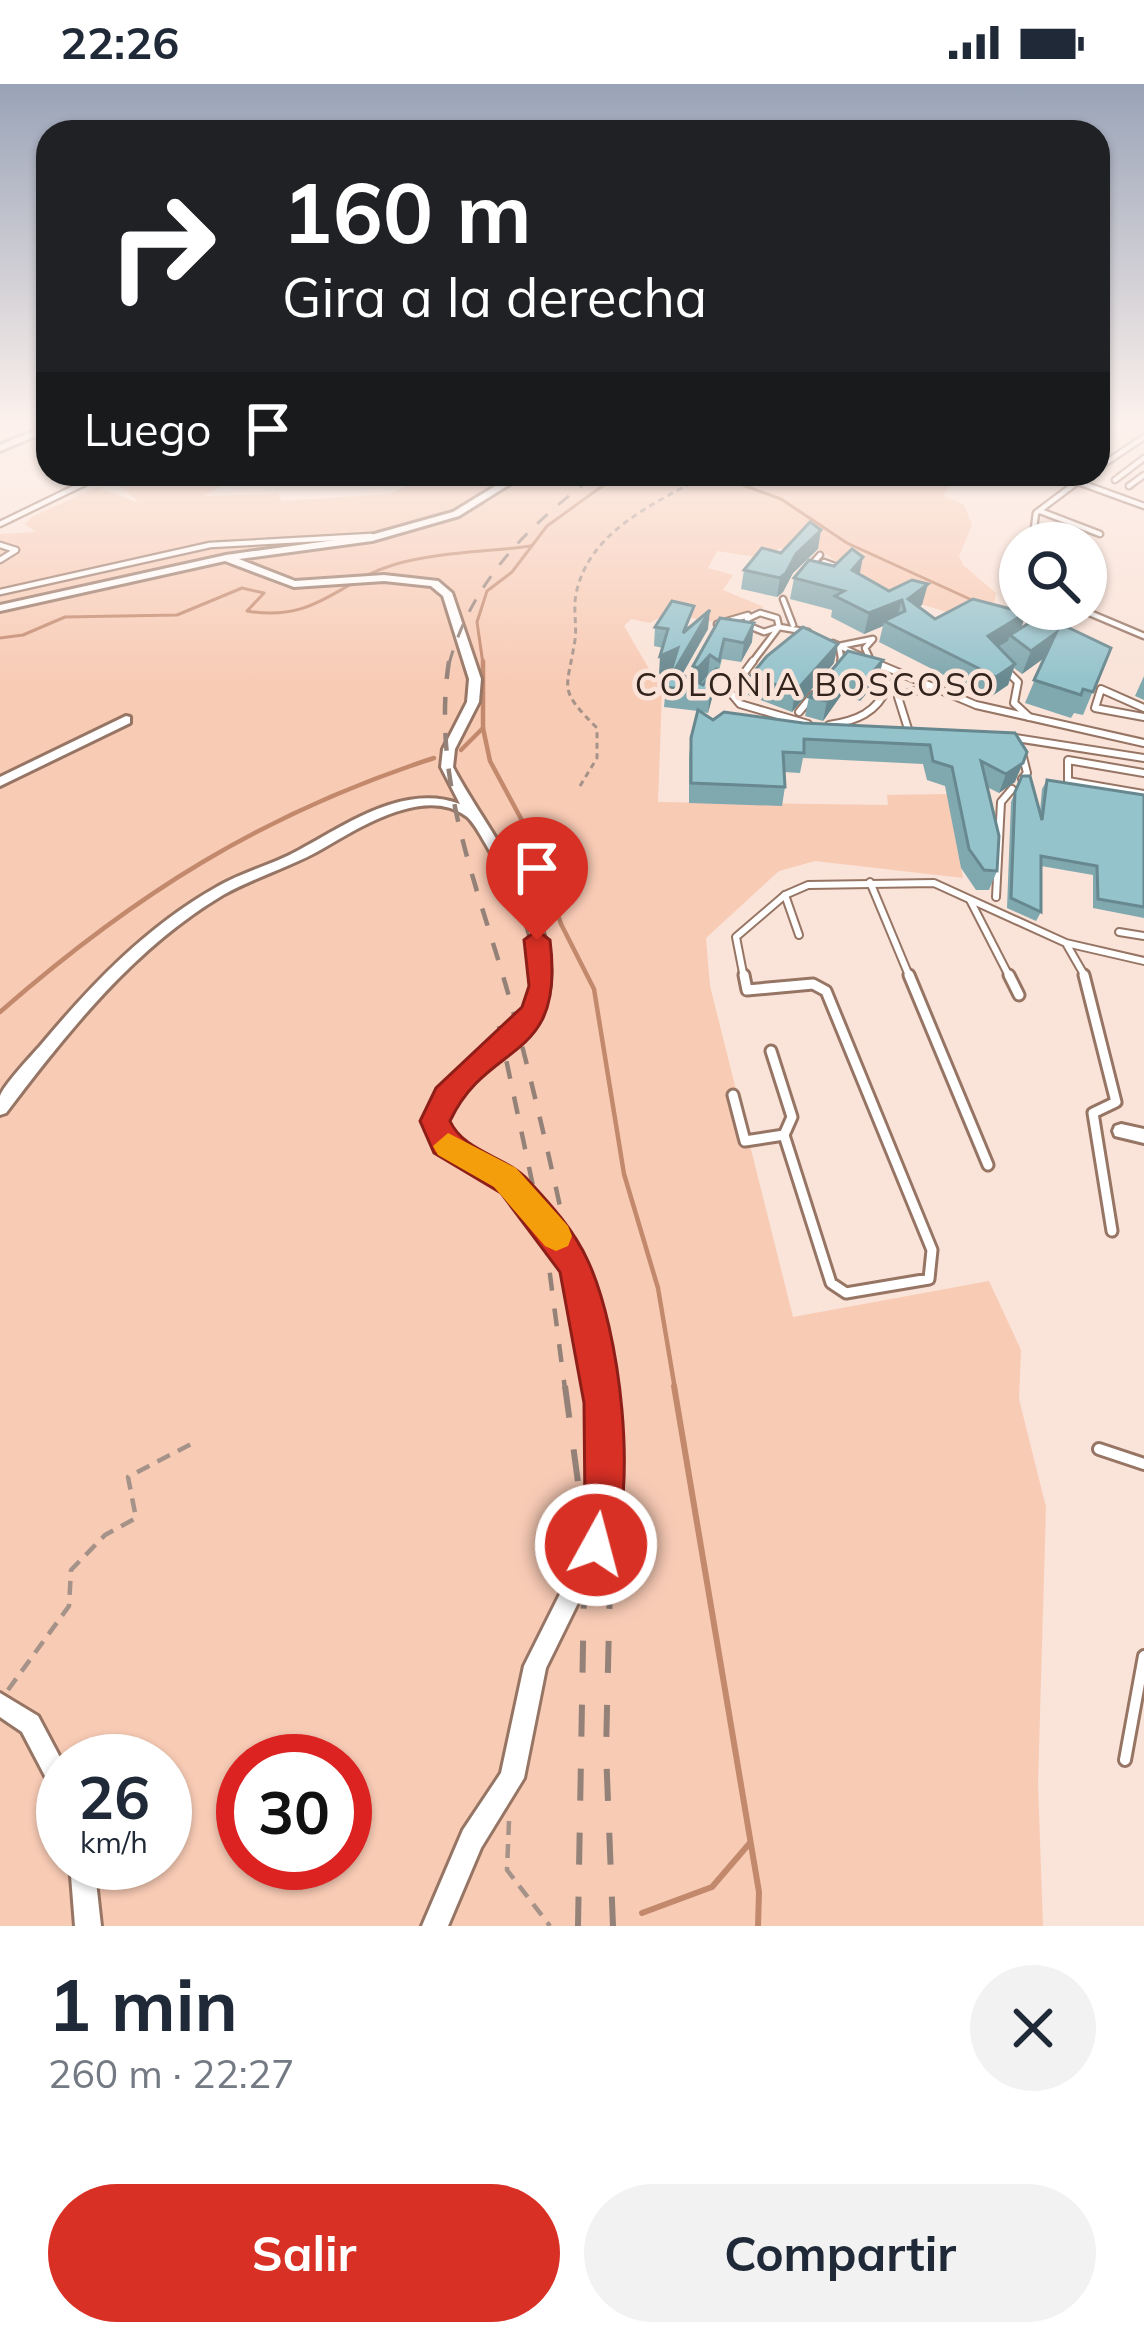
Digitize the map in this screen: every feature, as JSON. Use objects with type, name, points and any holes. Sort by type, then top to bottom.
[{"type":"street","points":[[0,608],[226,558],[376,536],[463,509]]},
{"type":"street","points":[[226,558],[294,584],[384,578],[434,583],[448,595],[476,687],[465,723],[449,749],[447,767],[524,907],[537,940],[543,986],[523,1028],[440,1104],[436,1130],[452,1149],[512,1184],[568,1253],[585,1299],[602,1403],[601,1527],[535,1666],[512,1778],[472,1840],[435,1926]]},
{"type":"street","points":[[0,782],[125,720]]},
{"type":"street","points":[[0,1108],[93,994],[160,933],[218,892],[394,809],[451,801],[473,814]]},
{"type":"street","points":[[1121,1131],[1144,1136]]},
{"type":"street","points":[[0,1702],[30,1724],[36,1735]]},
{"type":"street","points":[[85,1890],[88,1926]]},
{"type":"lane","points":[[0,524],[31,509]]},
{"type":"lane","points":[[1037,522],[1042,509]]},
{"type":"lane","points":[[1039,511],[1068,522]]},
{"type":"lane","points":[[0,592],[210,545],[376,536]]},
{"type":"lane","points":[[0,545],[16,550],[0,560]]},
{"type":"lane","points":[[817,576],[801,575],[822,559],[841,568],[829,580]]},
{"type":"lane","points":[[763,644],[746,623],[757,614],[784,599],[784,612],[794,626]]},
{"type":"lane","points":[[778,623],[753,629],[728,625],[714,631],[726,619],[757,614],[976,705],[1144,742]]},
{"type":"lane","points":[[1107,620],[1144,636]]},
{"type":"lane","points":[[778,623],[730,695],[745,706],[809,725],[853,730]]},
{"type":"lane","points":[[839,646],[873,639],[865,648],[871,661]]},
{"type":"lane","points":[[839,646],[842,664],[871,661]]},
{"type":"lane","points":[[988,658],[1016,678],[1017,707],[1036,721]]},
{"type":"lane","points":[[809,725],[845,723],[873,711],[887,693],[881,665]]},
{"type":"lane","points":[[799,712],[819,686]]},
{"type":"lane","points":[[909,734],[898,697],[910,688],[928,687]]},
{"type":"lane","points":[[1144,708],[1101,689],[1094,708],[1144,717]]},
{"type":"lane","points":[[976,705],[999,703],[1013,693]]},
{"type":"lane","points":[[1069,744],[1070,729]]},
{"type":"lane","points":[[890,732],[930,734]]},
{"type":"lane","points":[[1022,779],[1027,773],[1022,753],[993,736],[1039,739],[1144,758]]},
{"type":"lane","points":[[1022,753],[1039,739]]},
{"type":"lane","points":[[1144,773],[1069,760],[1068,781],[1144,794]]},
{"type":"lane","points":[[996,897],[1001,802],[1012,789]]},
{"type":"lane","points":[[870,882],[988,1165]]},
{"type":"lane","points":[[771,1051],[792,1117],[784,1135],[831,1283],[846,1293],[928,1279],[932,1250],[826,992],[813,984],[747,990],[736,937],[785,895],[808,885],[934,883],[1066,944],[1144,961]]},
{"type":"lane","points":[[785,895],[799,935]]},
{"type":"lane","points":[[969,899],[1019,995]]},
{"type":"lane","points":[[1119,932],[1144,936]]},
{"type":"lane","points":[[1066,944],[1091,986],[1116,1102],[1093,1113],[1112,1231]]},
{"type":"lane","points":[[733,1095],[745,1141],[784,1135]]},
{"type":"lane","points":[[1099,1449],[1144,1464]]},
{"type":"lane","points":[[1125,1760],[1144,1656]]},
{"type":"path","points":[[580,786],[597,758],[596,728],[567,698],[564,680],[585,565],[598,545],[646,509]]},
{"type":"path","points":[[0,1702],[69,1606],[71,1570],[106,1535],[136,1518],[128,1477],[191,1444]]},
{"type":"path","points":[[512,1778],[507,1870],[550,1926]]},
{"type":"shaded area","points":[[49,509],[966,509],[972,525],[959,556],[996,593],[990,625],[907,600],[897,604],[807,541],[796,553],[779,548],[768,559],[717,551],[708,568],[733,575],[723,590],[764,607],[708,622],[669,612],[650,623],[631,619],[624,626],[662,691],[658,802],[888,805],[887,795],[947,794],[963,878],[815,861],[779,871],[706,938],[710,986],[793,1317],[989,1281],[1021,1350],[1019,1399],[1046,1507],[1038,1784],[1043,1926],[0,1926],[0,534],[36,532],[25,524]]},
{"type":"building","points":[[810,522],[821,530],[780,578],[744,570],[762,548],[781,553]]},
{"type":"building","points":[[852,549],[863,557],[852,570],[889,591],[912,580],[928,584],[908,599],[935,619],[973,599],[999,606],[999,629],[988,636],[1015,664],[996,677],[884,621],[905,611],[902,600],[869,613],[835,596],[844,591],[794,578],[809,560],[834,566]]},
{"type":"building","points":[[672,601],[694,606],[683,633],[710,610],[674,671],[703,685],[717,668],[710,693],[666,687],[678,648],[660,656],[668,629],[655,627]]},
{"type":"building","points":[[720,618],[754,623],[744,643],[724,639],[719,661],[710,655],[698,668],[693,666]]},
{"type":"building","points":[[803,627],[838,644],[795,692],[751,675],[767,656]]},
{"type":"building","points":[[1018,630],[1073,630],[1111,648],[1093,692],[1083,689],[1081,695],[1034,680],[1056,633],[1031,651],[1010,635]]},
{"type":"building","points":[[848,651],[883,660],[865,681],[847,675],[827,701],[809,697]]},
{"type":"building","points":[[698,710],[713,720],[724,712],[803,723],[1015,733],[1027,752],[1023,763],[1006,774],[981,761],[999,836],[997,871],[984,870],[969,849],[952,767],[933,761],[930,745],[804,739],[804,753],[783,752],[785,787],[691,783],[691,738]]},
{"type":"building","points":[[1022,776],[1030,776],[1042,820],[1047,780],[1144,795],[1144,907],[1098,899],[1097,866],[1041,856],[1041,912],[1011,898],[1015,792]]},
{"type":"waterway","points":[[483,664],[477,622],[487,591],[512,572],[547,526],[571,509]]},
{"type":"waterway","points":[[796,509],[847,543],[974,601]]},
{"type":"waterway","points":[[0,638],[23,635],[65,617],[177,615],[242,588],[264,593],[247,611],[291,611],[393,565],[531,546]]},
{"type":"waterway","points":[[483,664],[483,728]]},
{"type":"waterway","points":[[461,750],[483,728]]},
{"type":"waterway","points":[[483,728],[490,761],[532,839],[561,924],[594,989],[624,1174],[658,1288],[675,1389]]},
{"type":"waterway","points":[[0,1012],[101,930],[203,862],[313,805],[434,758]]},
{"type":"waterway","points":[[674,1386],[759,1892],[758,1926]]},
{"type":"waterway","points":[[642,1913],[712,1887],[749,1844]]},
{"type":"railway","points":[[449,664],[488,580],[553,509]]},
{"type":"railway","points":[[449,661],[445,707],[453,795],[537,1105],[597,1389]]},
{"type":"railway","points":[[499,1026],[547,1252],[565,1389]]},
{"type":"railway","points":[[565,1386],[585,1534],[578,1926]]},
{"type":"railway","points":[[596,1386],[612,1500],[606,1751],[613,1926]]},
{"type":"slow traffic","points":[[448,1146],[505,1177],[556,1236]]},
{"type":"district","name":"COLONIA BOSCOSO","points":[[816,683]]},
{"type":"route","points":[[537,940],[543,986],[535,1010],[523,1028],[440,1104],[435,1121],[445,1144],[512,1184],[559,1240],[574,1268],[585,1299],[602,1403],[604,1508],[596,1545]]}]
